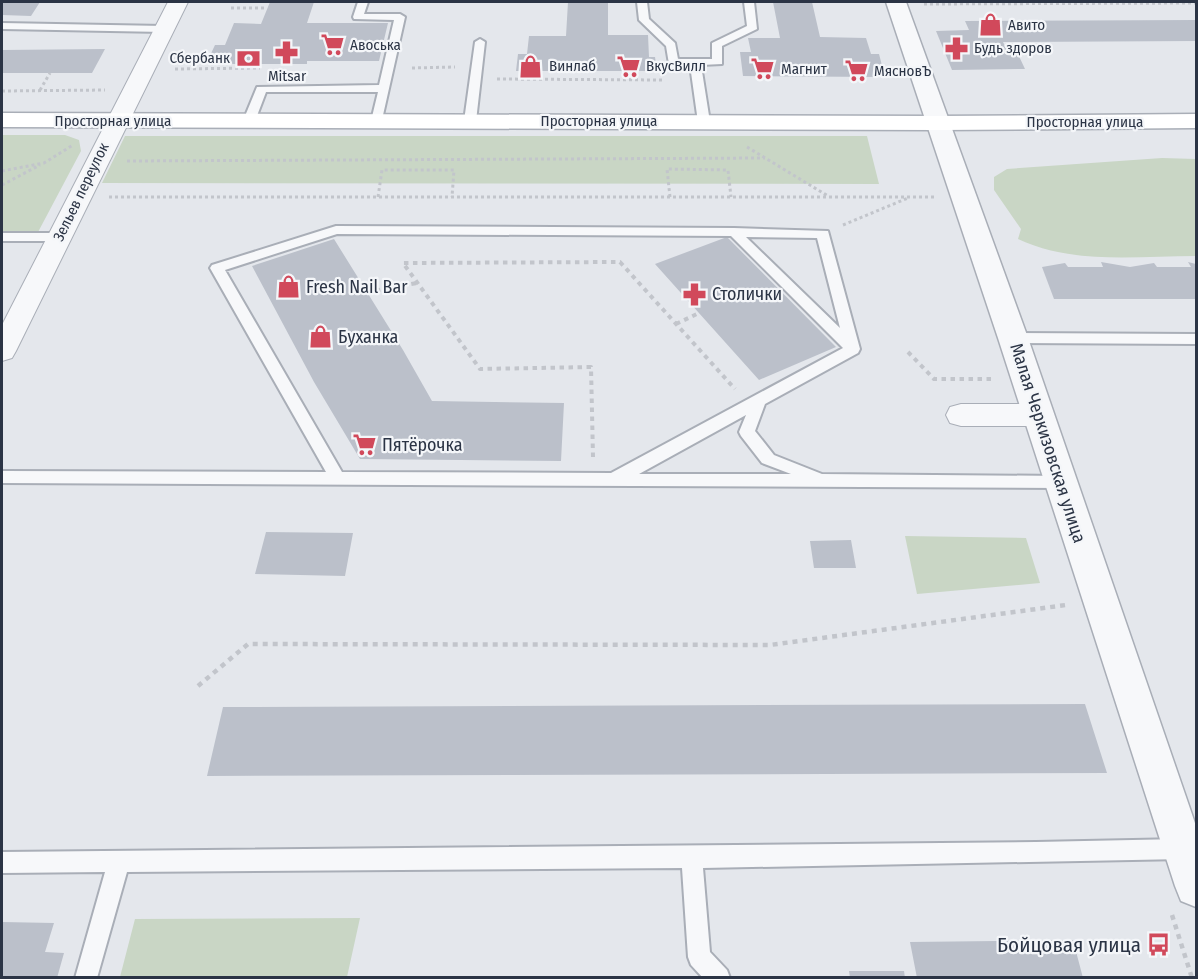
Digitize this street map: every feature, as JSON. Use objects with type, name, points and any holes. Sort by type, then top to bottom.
[{"type":"main road","name":"Просторная улица","points":[[2,120],[938,123],[1197,121]]},
{"type":"street","name":"Зельев переулок","points":[[5,336],[59,237],[178,2]]},
{"type":"street","name":"Малая Черкизовская улица","points":[[896,3],[1013,338],[1103,606],[1190,845],[1197,886]]},
{"type":"street","points":[[961,415],[1039,415]]},
{"type":"lane","points":[[363,2],[358,17],[400,17],[377,121]]},
{"type":"lane","points":[[642,2],[644,20],[672,45],[673,62],[718,62],[716,45],[753,27],[749,2]]},
{"type":"lane","points":[[2,26],[164,29]]},
{"type":"lane","points":[[470,121],[480,42]]},
{"type":"lane","points":[[695,62],[704,122]]},
{"type":"lane","points":[[249,121],[261,89],[384,88]]},
{"type":"lane","points":[[338,479],[217,268],[336,230],[823,234],[853,349]]},
{"type":"lane","points":[[734,232],[853,349]]},
{"type":"lane","points":[[2,237],[59,237]]},
{"type":"lane","points":[[1013,338],[1197,339]]},
{"type":"lane","points":[[613,480],[853,349]]},
{"type":"lane","points":[[759,400],[747,432],[768,459],[827,481]]},
{"type":"lane","points":[[2,477],[1061,482]]},
{"type":"lane","points":[[2,863],[692,859],[1190,845]]},
{"type":"lane","points":[[692,859],[699,957],[719,978]]},
{"type":"lane","points":[[86,978],[119,862]]},
{"type":"path","points":[[896,3],[1197,3]]},
{"type":"path","points":[[231,8],[267,8]]},
{"type":"path","points":[[34,99],[50,73]]},
{"type":"path","points":[[475,80],[698,80]]},
{"type":"path","points":[[2,91],[112,90]]},
{"type":"path","points":[[739,143],[828,196]]},
{"type":"path","points":[[2,185],[73,145]]},
{"type":"path","points":[[122,161],[765,158]]},
{"type":"path","points":[[2,171],[44,163]]},
{"type":"path","points":[[670,197],[667,169],[728,170],[731,197]]},
{"type":"path","points":[[378,197],[382,170],[454,170],[452,197]]},
{"type":"path","points":[[105,197],[945,197]]},
{"type":"path","points":[[823,234],[912,197]]},
{"type":"path","points":[[594,480],[591,367],[480,369],[403,262],[620,262],[738,392]]},
{"type":"path","points":[[367,292],[417,283]]},
{"type":"path","points":[[676,324],[699,313]]},
{"type":"path","points":[[908,352],[934,379],[1004,379]]},
{"type":"path","points":[[198,686],[248,644],[472,642],[770,645],[1076,604],[1103,606]]},
{"type":"green space","points":[[2,135],[65,135],[79,140],[81,151],[37,234],[2,234]]},
{"type":"green space","points":[[125,136],[867,136],[879,184],[102,183]]},
{"type":"green space","points":[[1162,158],[1196,159],[1196,256],[1083,256],[1039,247],[1018,239],[1021,229],[994,190],[994,177],[1007,169]]},
{"type":"green space","points":[[905,536],[1026,538],[1040,583],[917,594]]},
{"type":"green space","points":[[360,918],[347,977],[120,977],[135,919]]},
{"type":"building","points":[[2,2],[40,2],[31,16],[2,15]]},
{"type":"building","points":[[270,2],[314,2],[307,23],[388,23],[379,61],[206,64],[215,45],[225,45],[234,23],[261,24]]},
{"type":"building","points":[[568,2],[608,2],[608,35],[648,35],[649,57],[655,57],[657,71],[516,71],[518,54],[527,54],[529,36],[566,36]]},
{"type":"building","points":[[773,2],[812,2],[820,37],[866,38],[871,54],[879,54],[885,77],[743,76],[740,52],[751,52],[748,38],[780,38]]},
{"type":"building","points":[[1196,20],[1196,41],[1003,42],[1008,52],[1017,52],[1025,69],[952,70],[936,31],[969,30],[965,21]]},
{"type":"building","points":[[105,49],[92,73],[2,73],[2,50]]},
{"type":"building","points":[[727,237],[836,347],[759,380],[655,264]]},
{"type":"building","points":[[334,239],[432,401],[564,403],[561,461],[360,459],[314,382],[252,266]]},
{"type":"building","points":[[1101,262],[1130,267],[1154,263],[1157,267],[1191,267],[1188,262],[1196,264],[1196,299],[1054,299],[1042,267],[1065,263],[1068,267],[1103,267]]},
{"type":"building","points":[[266,532],[353,533],[345,576],[255,574]]},
{"type":"building","points":[[851,540],[856,568],[814,568],[810,541]]},
{"type":"building","points":[[1085,704],[1107,773],[207,776],[223,707]]},
{"type":"building","points":[[2,922],[54,923],[45,952],[64,953],[57,978],[2,978]]},
{"type":"building","points":[[1073,940],[1083,978],[917,978],[910,942]]},
{"type":"building","points":[[849,971],[904,971],[905,978],[850,978]]},
{"type":"place","name":"Авито","points":[[990,25]]},
{"type":"place","name":"Авоська","points":[[332,45]]},
{"type":"place","name":"Будь здоров","points":[[956,48]]},
{"type":"place","name":"Mitsar","points":[[287,52]]},
{"type":"place","name":"Сбербанк","points":[[248,58]]},
{"type":"place","name":"Винлаб","points":[[531,66]]},
{"type":"place","name":"ВкусВилл","points":[[628,66]]},
{"type":"place","name":"Магнит","points":[[763,69]]},
{"type":"place","name":"МясновЪ","points":[[856,71]]},
{"type":"place","name":"Fresh Nail Bar","points":[[288,287]]},
{"type":"place","name":"Столички","points":[[694,294]]},
{"type":"place","name":"Буханка","points":[[320,337]]},
{"type":"place","name":"Пятёрочка","points":[[364,445]]},
{"type":"place","name":"Бойцовая улица","points":[[1159,945]]}]
